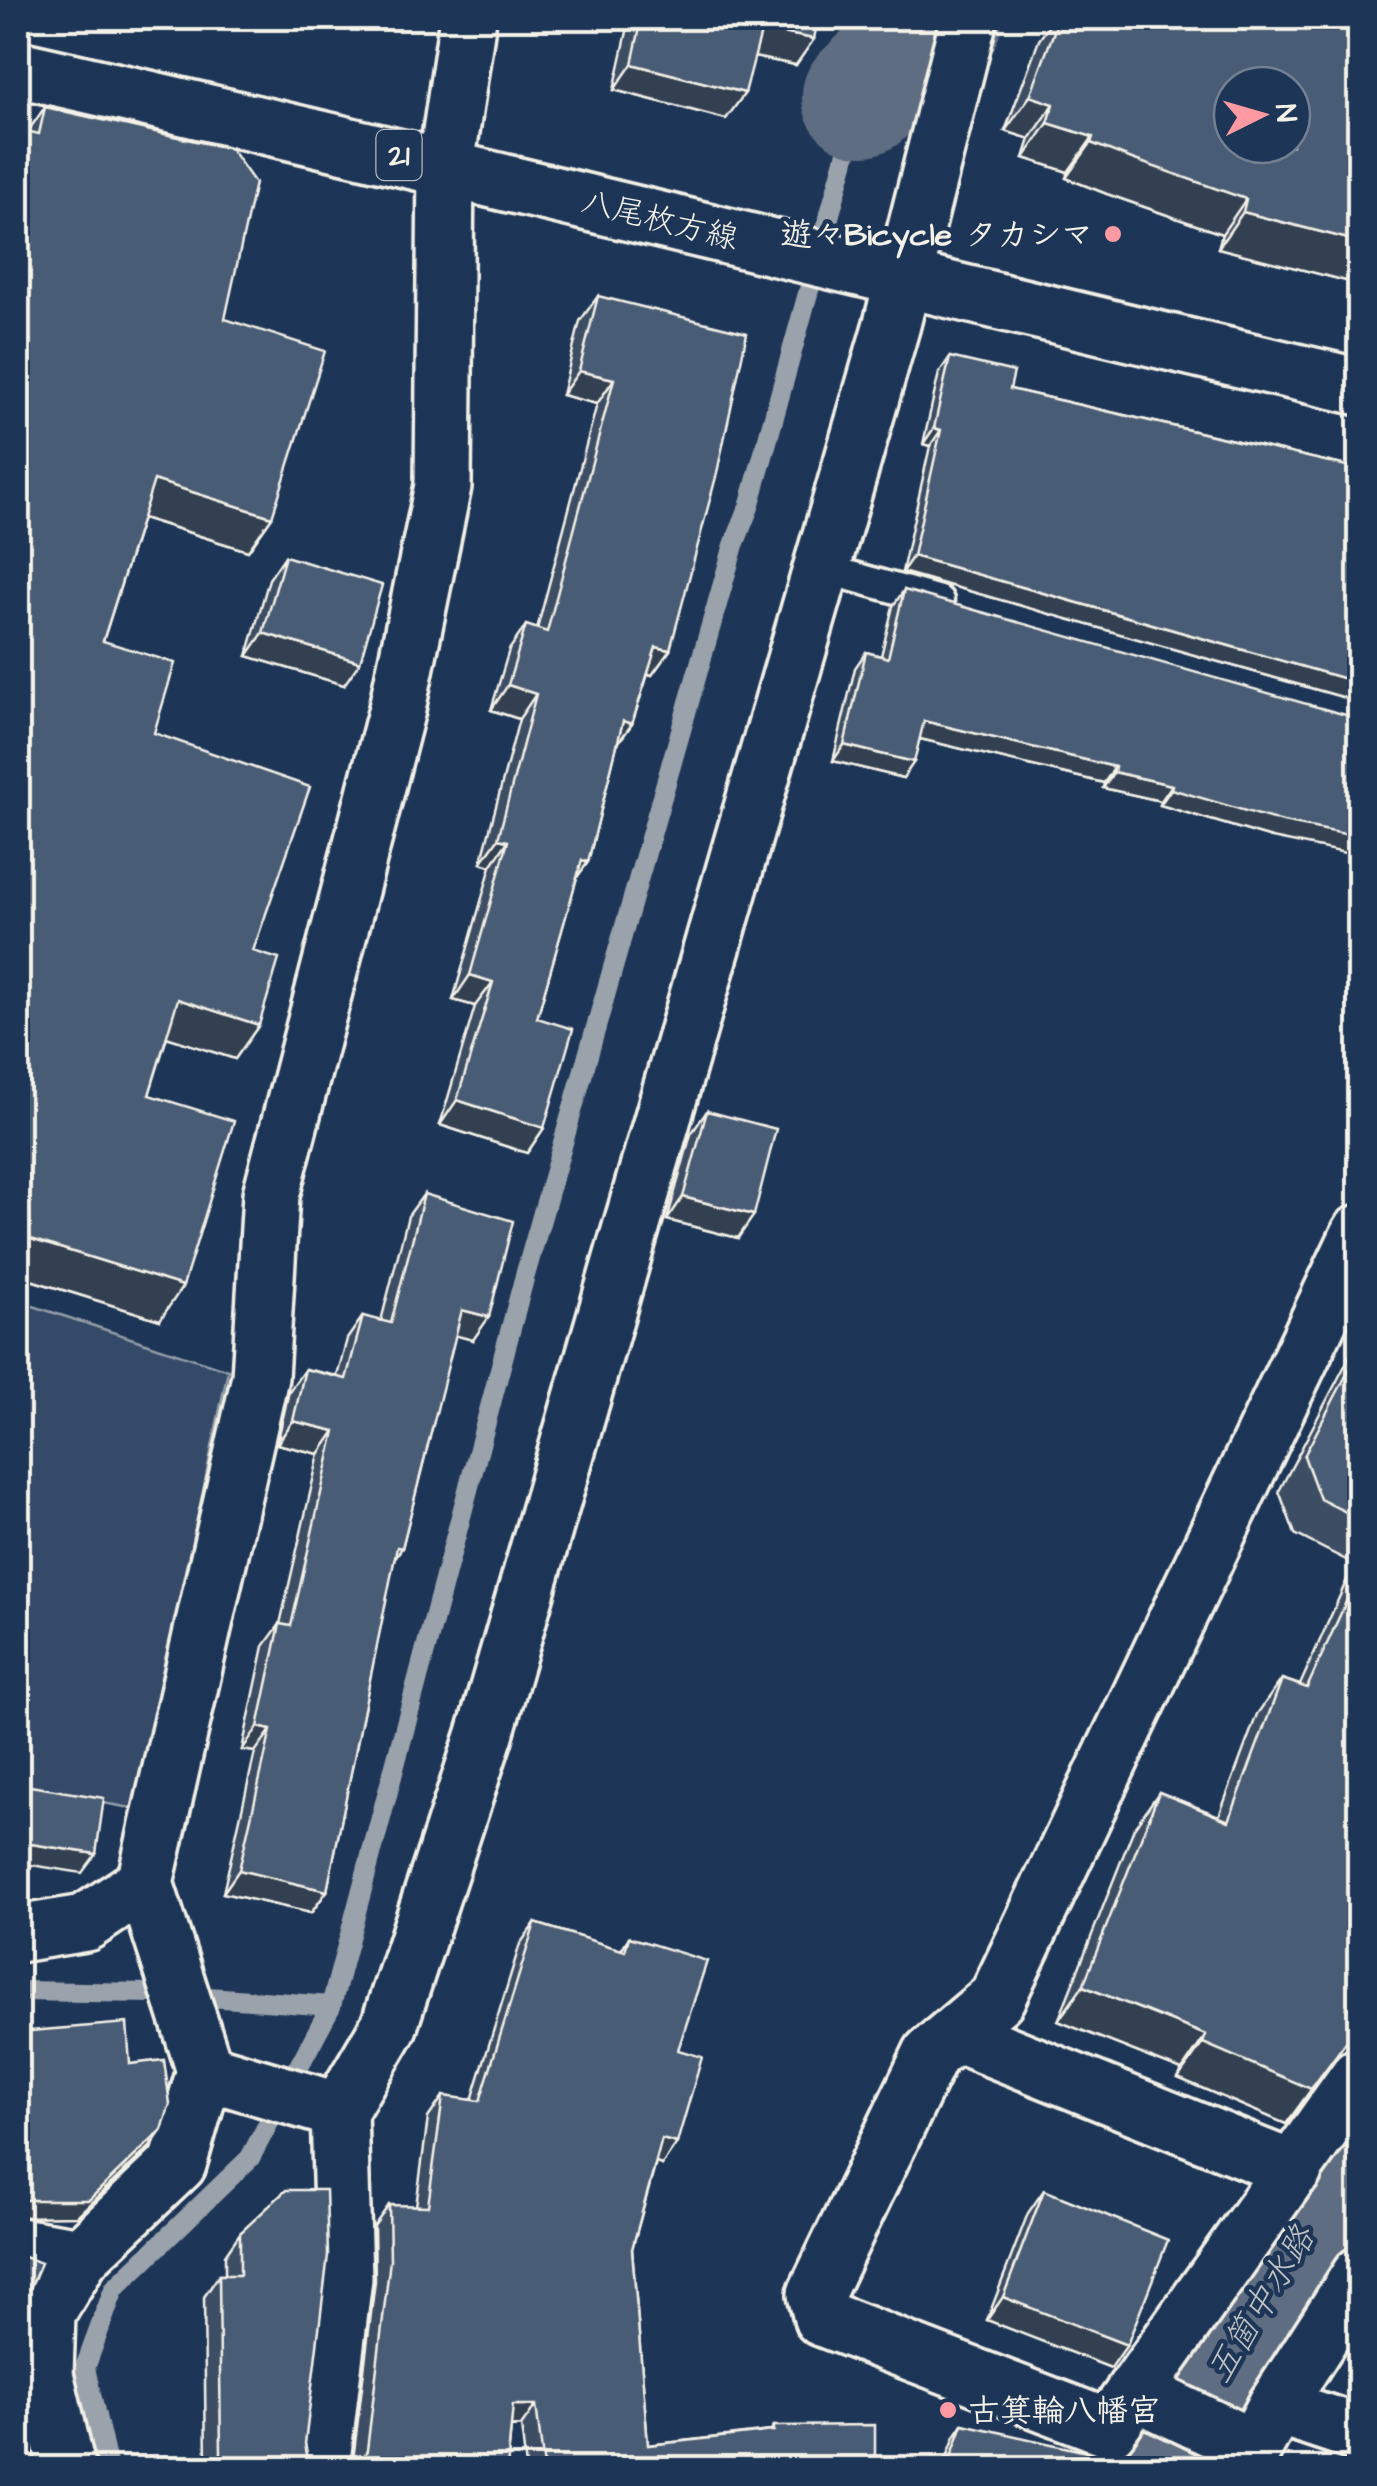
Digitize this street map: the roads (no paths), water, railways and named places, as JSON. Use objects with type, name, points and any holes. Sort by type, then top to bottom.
[{"type":"street","points":[[66,2468],[45,2374],[48,2313],[81,2256],[178,2164],[205,2071],[145,1883],[260,1378],[271,1195],[397,709],[444,486],[446,165],[468,18]]},
{"type":"street","points":[[321,2468],[344,2278],[339,2111],[389,2026],[485,1734],[822,568],[886,276],[969,23]]},
{"type":"street","name":"八尾枚方線","points":[[18,69],[446,165],[778,250],[1360,387]]},
{"type":"street","points":[[1360,1233],[997,1998],[931,2054],[816,2294],[822,2318],[1110,2428],[1214,2425],[1360,2434]]},
{"type":"street","points":[[18,1934],[85,1923],[145,1883]]},
{"type":"street","points":[[956,2034],[1294,2170]]},
{"type":"street","points":[[205,2071],[339,2111]]},
{"type":"street","points":[[1214,2425],[1294,2170],[1358,2077]]},
{"type":"street","points":[[18,2246],[81,2256]]},
{"type":"street","points":[[1214,2425],[1360,2275]]},
{"type":"lane","points":[[822,568],[976,611]]},
{"type":"waterway","points":[[108,2468],[85,2368],[114,2289],[250,2158],[331,2006],[524,1279],[734,545],[749,507],[884,18]]},
{"type":"waterway","points":[[862,96],[942,18]]},
{"type":"waterway","points":[[18,1991],[154,1993],[331,2006]]},
{"type":"waterway","name":"五箇中水路","points":[[1160,2468],[1232,2341],[1360,2140]]},
{"type":"place","name":"遊々Bicycle タカシマ","points":[[1113,234]]},
{"type":"place","name":"古箕輪八幡宮","points":[[948,2410]]}]
